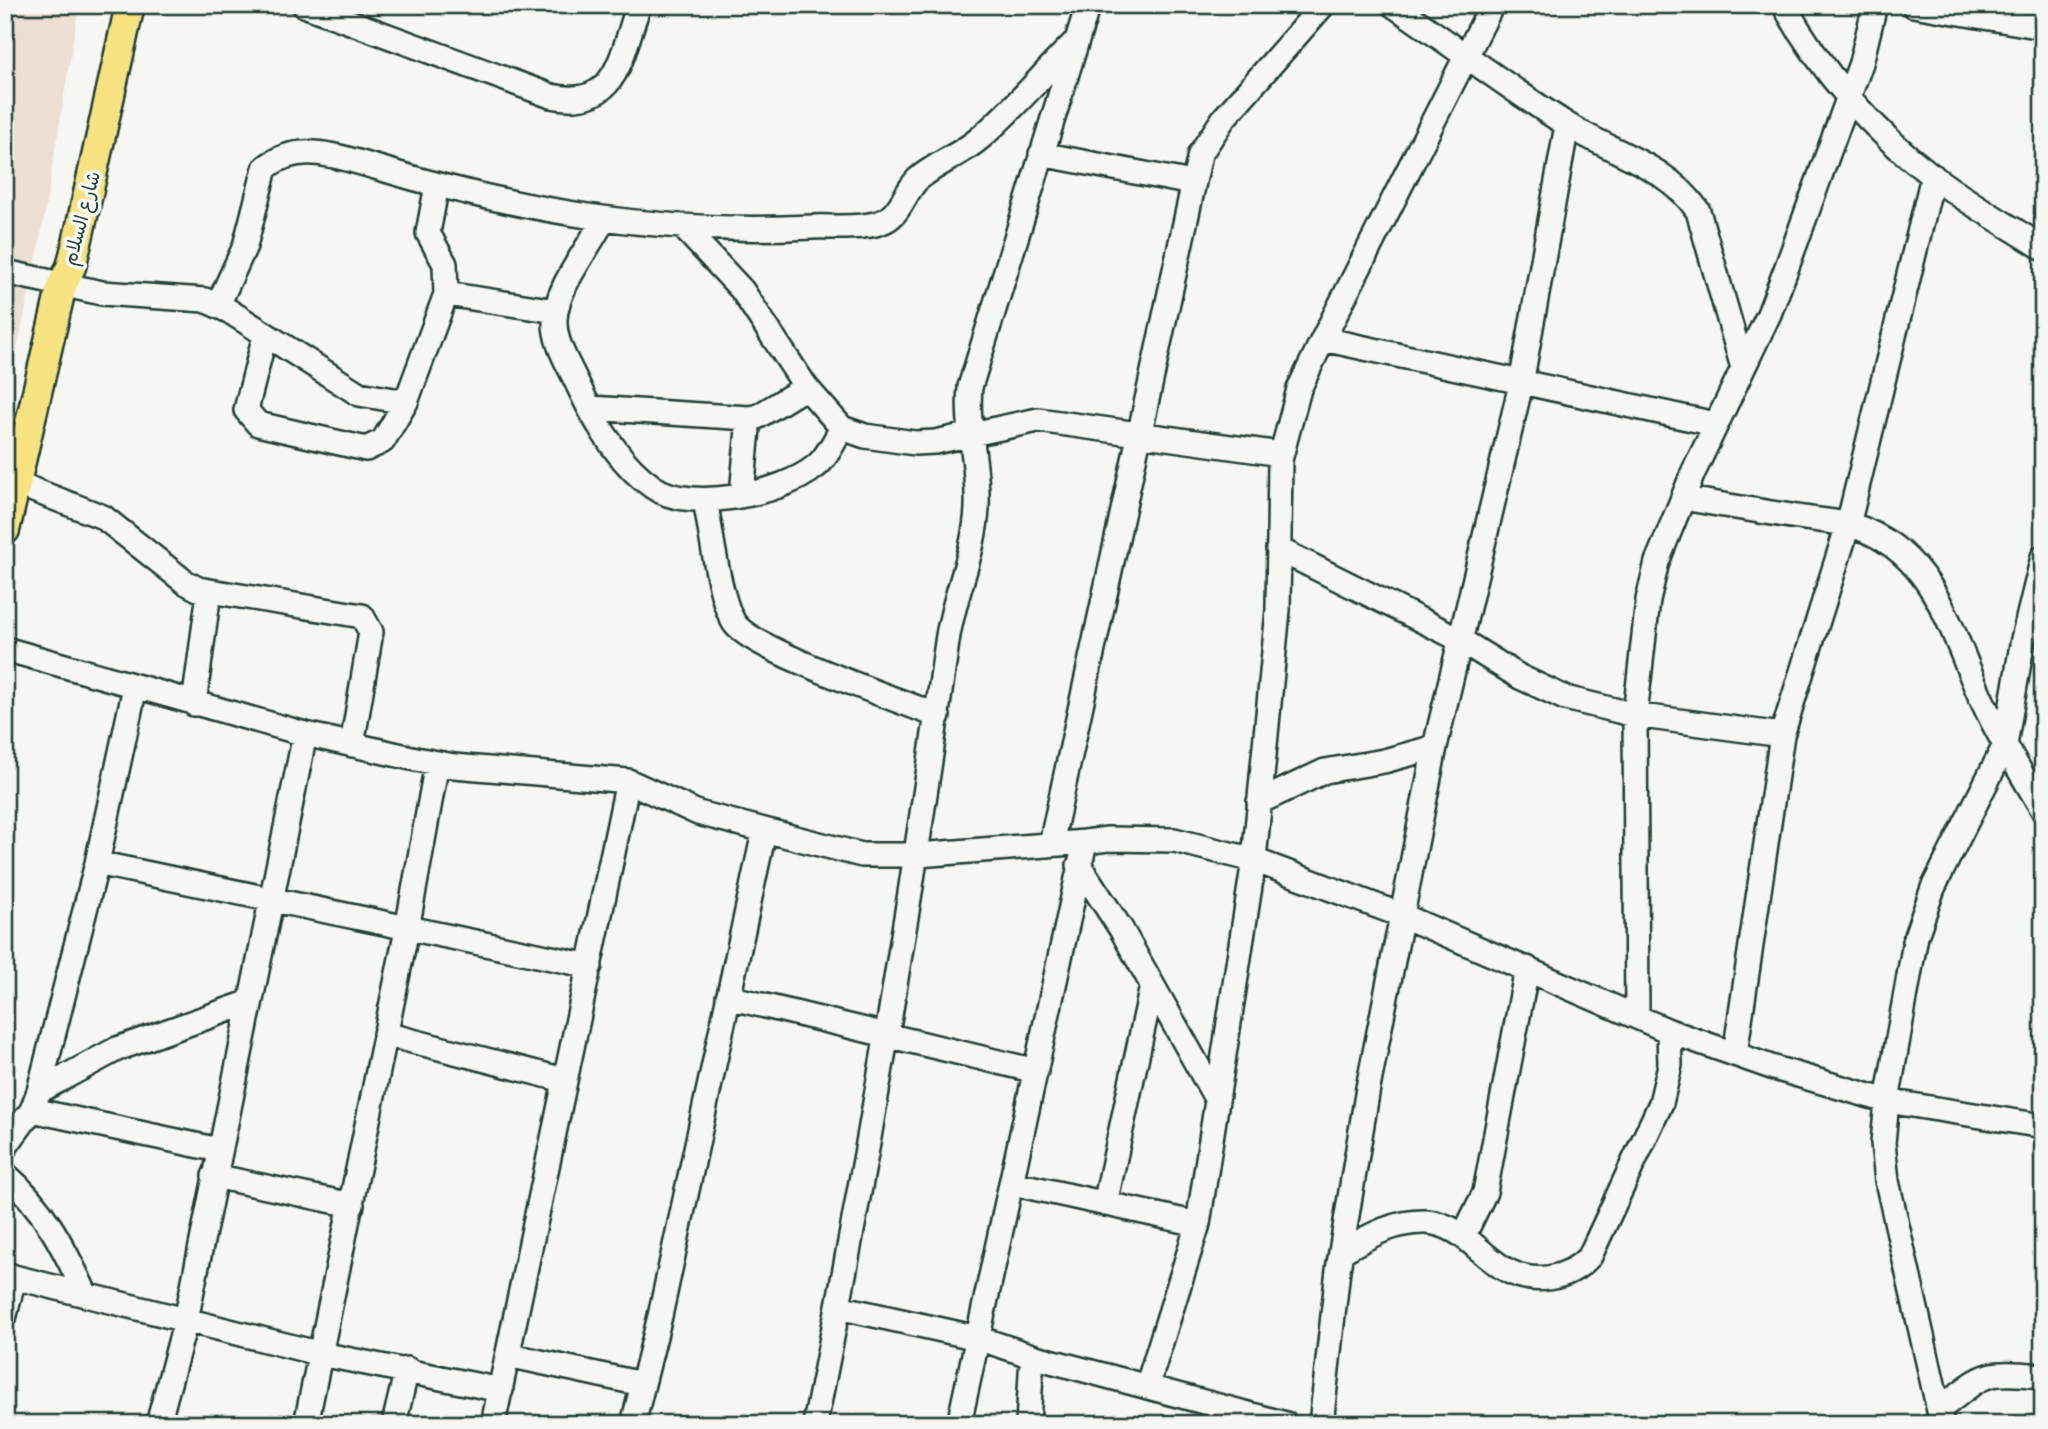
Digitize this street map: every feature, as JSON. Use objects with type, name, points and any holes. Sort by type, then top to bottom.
[{"type":"main road","name":"شارع السلام","points":[[62,282],[59,267],[63,238],[111,5]]},
{"type":"main road","name":"شارع السلام","points":[[62,282],[71,267],[77,243],[130,5]]},
{"type":"main road","points":[[5,530],[11,481],[62,282]]},
{"type":"street","points":[[304,5],[353,14],[551,96],[578,100],[601,91],[612,78],[639,5]]},
{"type":"street","points":[[815,1424],[889,1037],[948,639],[978,508],[967,412],[974,368],[1088,5]]},
{"type":"street","points":[[1051,844],[1192,183],[1208,138],[1323,5]]},
{"type":"street","points":[[1393,5],[1567,125],[1668,176],[1686,193],[1698,211],[1742,368]]},
{"type":"street","points":[[1147,1387],[1198,1224],[1255,860],[1278,610],[1281,454],[1300,389],[1323,339],[1492,5]]},
{"type":"street","points":[[1784,5],[1820,60],[1871,122],[1933,176],[2043,248]]},
{"type":"street","points":[[1637,1017],[1634,715],[1648,600],[1657,562],[1683,498],[1769,314],[1849,96],[1875,5]]},
{"type":"street","points":[[1913,5],[2043,27]]},
{"type":"street","points":[[218,305],[245,246],[265,168],[291,153],[310,151],[342,157],[494,201],[603,220],[683,227],[792,228],[885,220],[921,177],[979,139],[1075,42]]},
{"type":"street","points":[[1321,1424],[1327,1345],[1341,1252],[1401,915],[1434,747],[1521,384],[1567,125]]},
{"type":"street","points":[[1041,153],[1192,183]]},
{"type":"street","points":[[1735,1054],[1782,735],[1848,525],[1933,176]]},
{"type":"street","points":[[265,335],[246,410],[258,424],[366,449],[383,441],[406,402],[446,294],[445,264],[428,227],[437,186]]},
{"type":"street","points":[[603,220],[561,293],[556,311],[557,338],[590,408],[614,446],[645,481],[672,497],[705,500],[742,495],[805,475],[818,465],[842,428]]},
{"type":"street","points":[[683,227],[742,290],[806,387],[842,428],[865,436],[915,443],[1038,420],[1281,454]]},
{"type":"street","points":[[5,272],[62,282],[102,293],[205,300],[218,305],[359,394],[406,402]]},
{"type":"street","points":[[446,294],[556,311]]},
{"type":"street","points":[[1323,339],[1715,425]]},
{"type":"street","points":[[590,408],[749,418],[757,417],[806,387]]},
{"type":"street","points":[[742,495],[749,418]]},
{"type":"street","points":[[11,481],[103,517],[185,582],[209,592],[362,616],[371,632],[352,745]]},
{"type":"street","points":[[1683,498],[1848,525],[1882,539],[1923,574],[1960,643],[1981,697],[2005,745],[2043,810]]},
{"type":"street","points":[[705,500],[726,605],[735,624],[764,646],[938,716]]},
{"type":"street","points":[[1278,549],[1459,639],[1520,677],[1565,698],[1634,715],[1782,735]]},
{"type":"street","points":[[1941,1417],[1888,1181],[1883,1143],[1887,1101],[1916,936],[1933,888],[2005,745],[2023,639],[2043,559]]},
{"type":"street","points":[[194,704],[209,592]]},
{"type":"street","points":[[5,649],[194,704],[352,745],[437,763],[628,781],[698,813],[862,855],[918,855],[1108,839],[1174,840],[1255,860],[1401,915],[1669,1031],[1822,1084],[1887,1101],[2043,1126]]},
{"type":"street","points":[[5,1147],[36,1101],[97,863],[135,687]]},
{"type":"street","points":[[158,1424],[186,1320],[305,734]]},
{"type":"street","points":[[1259,802],[1325,771],[1384,761],[1434,747]]},
{"type":"street","points":[[306,1424],[407,929],[437,763]]},
{"type":"street","points":[[493,1424],[628,781]]},
{"type":"street","points":[[632,1424],[660,1316],[764,832]]},
{"type":"street","points":[[959,1424],[1084,842]]},
{"type":"street","points":[[97,863],[272,902],[590,966]]},
{"type":"street","points":[[1079,865],[1115,918],[1217,1100]]},
{"type":"street","points":[[1464,1235],[1485,1192],[1527,968]]},
{"type":"street","points":[[1105,1204],[1152,986]]},
{"type":"street","points":[[728,997],[1035,1071]]},
{"type":"street","points":[[36,1101],[117,1049],[250,1002]]},
{"type":"street","points":[[1341,1252],[1383,1229],[1403,1223],[1428,1222],[1464,1235],[1503,1268],[1524,1276],[1539,1279],[1564,1276],[1578,1268],[1590,1255],[1661,1103],[1670,1065],[1669,1031]]},
{"type":"street","points":[[385,1034],[564,1080]]},
{"type":"street","points":[[36,1101],[219,1150]]},
{"type":"street","points":[[5,1174],[25,1192],[49,1221],[85,1293]]},
{"type":"street","points":[[214,1176],[352,1205]]},
{"type":"street","points":[[1010,1184],[1198,1224]]},
{"type":"street","points":[[5,1315],[10,1275],[321,1354],[407,1369],[501,1390]]},
{"type":"street","points":[[838,1307],[978,1338],[1032,1356],[1286,1424]]},
{"type":"street","points":[[508,1355],[642,1384]]},
{"type":"street","points":[[1028,1424],[1032,1356]]},
{"type":"street","points":[[394,1424],[407,1369]]},
{"type":"street","points":[[1941,1417],[1982,1376],[1992,1373],[2043,1376]]},
{"type":"shaded area","points":[[5,5],[79,5],[39,247],[5,404]]}]
